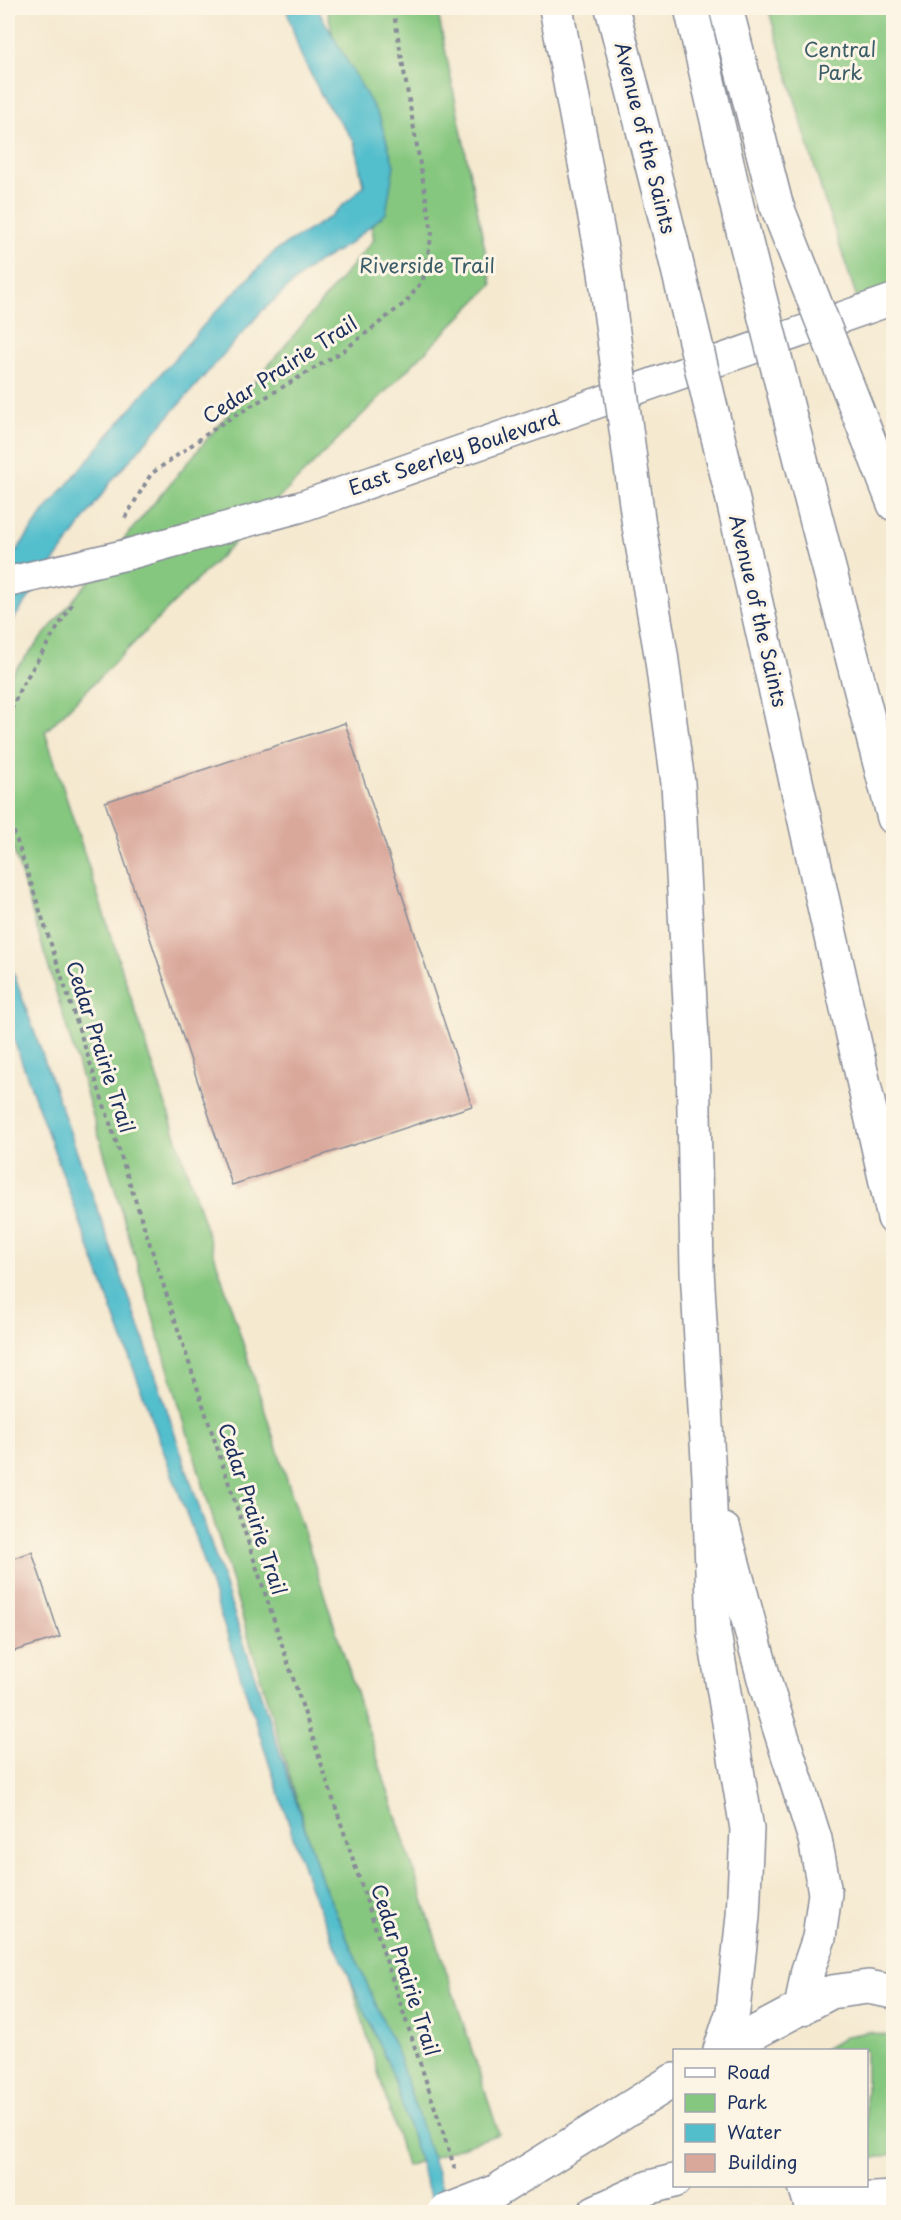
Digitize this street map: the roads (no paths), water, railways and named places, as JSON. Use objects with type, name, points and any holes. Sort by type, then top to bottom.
[{"type":"main road","points":[[556,8],[604,265],[639,526],[661,654],[678,783],[693,1058],[697,1270],[709,1477],[714,1633],[747,1829],[743,1916],[734,2011],[721,2049]]},
{"type":"main road","name":"Avenue of the Saints","points":[[612,8],[671,240],[732,496],[894,1218]]},
{"type":"main road","points":[[691,8],[740,219],[894,818]]},
{"type":"main road","points":[[726,8],[776,204],[894,504]]},
{"type":"main road","points":[[709,1477],[766,1686],[815,1839],[825,1893],[819,1938],[796,2012],[774,2036],[771,2049]]},
{"type":"main road","points":[[723,2049],[831,1992],[868,1987],[894,1992]]},
{"type":"main road","points":[[444,2212],[495,2192],[673,2081]]},
{"type":"main road","points":[[595,2212],[650,2187],[673,2181]]},
{"type":"main road","points":[[805,2187],[813,2212]]},
{"type":"main road","points":[[808,2187],[854,2200],[894,2198]]},
{"type":"street","name":"East Seerley Boulevard","points":[[8,582],[129,554],[300,507],[894,299]]},
{"type":"water","points":[[286,8],[317,8],[380,119],[394,165],[386,213],[349,244],[312,266],[261,312],[113,479],[8,627],[8,563],[44,512],[211,317],[275,251],[330,217],[364,186],[355,142],[325,102],[300,53]]},
{"type":"water","points":[[8,958],[143,1337],[323,1883],[398,2055],[450,2212],[435,2212],[392,2073],[310,1888],[196,1540],[8,1024]]},
{"type":"park label","name":"Central Park","points":[[840,62]]},
{"type":"park label","name":"Riverside Trail","points":[[427,266]]}]
